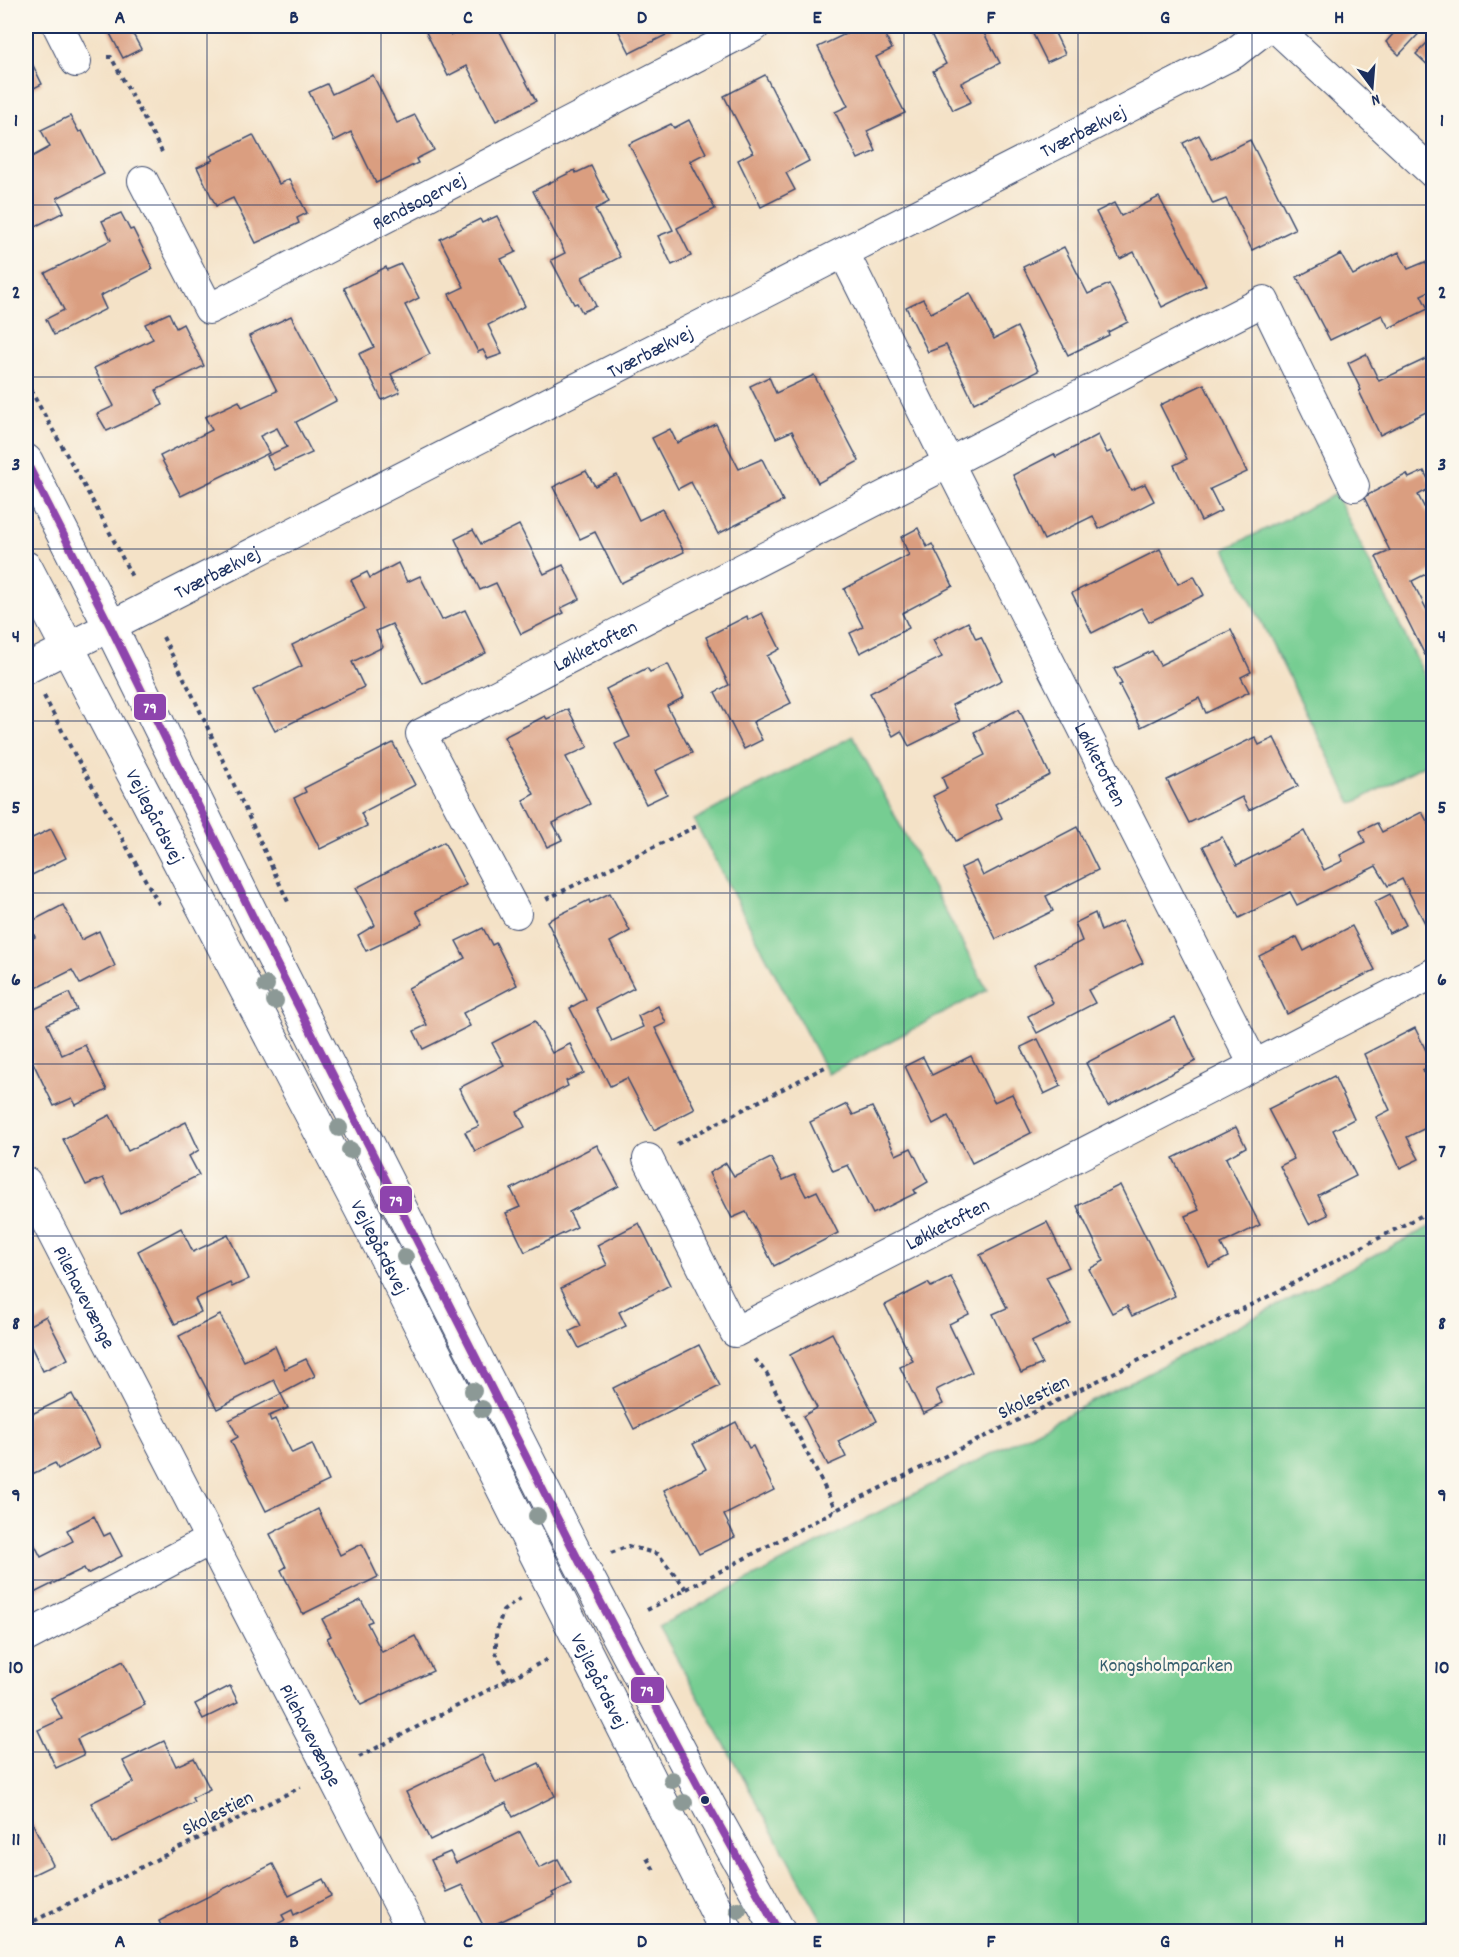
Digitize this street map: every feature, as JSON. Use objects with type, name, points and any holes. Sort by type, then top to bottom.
[{"type":"street","points":[[58,26],[76,62]]},
{"type":"street","name":"Rendsagervej","points":[[143,181],[209,309],[755,26]]},
{"type":"street","points":[[1280,28],[1434,174]]},
{"type":"street","name":"Tværbækvej","points":[[26,669],[1280,28]]},
{"type":"street","name":"Løkketoften","points":[[844,252],[1254,1065]]},
{"type":"street","name":"Løkketoften","points":[[516,914],[421,734],[948,462],[1264,301],[1354,486]]},
{"type":"street","name":"Vejlegårdsvej","points":[[26,461],[259,929],[581,1565],[711,1810],[779,1932]]},
{"type":"street","name":"Vejlegårdsvej","points":[[26,568],[66,649],[388,1261],[727,1932]]},
{"type":"street","name":"Løkketoften","points":[[735,1332],[1434,973]]},
{"type":"street","points":[[648,1159],[735,1332]]},
{"type":"street","name":"Pilehavevænge","points":[[26,1182],[413,1932]]},
{"type":"street","points":[[26,1637],[210,1540]]},
{"type":"path","points":[[76,62],[111,57],[163,156],[143,181]]},
{"type":"path","points":[[516,914],[697,826]]},
{"type":"path","points":[[648,1159],[825,1067]]},
{"type":"path","name":"Skolestien","points":[[647,1610],[836,1510],[1271,1295],[1434,1209]]},
{"type":"path","points":[[735,1332],[767,1374],[836,1510]]},
{"type":"path","points":[[581,1565],[628,1546],[658,1554],[687,1590]]},
{"type":"path","points":[[509,1680],[496,1653],[496,1633],[503,1611],[522,1598]]},
{"type":"path","name":"Skolestien","points":[[26,1925],[548,1659]]},
{"type":"green space","points":[[1336,494],[1433,693],[1433,760],[1352,804],[1225,549]]},
{"type":"green space","points":[[853,736],[987,990],[828,1074],[694,820]]},
{"type":"green space","name":"Kongsholmparken","points":[[1433,1225],[1433,1931],[828,1931],[659,1626]]},
{"type":"building","points":[[106,26],[151,26],[133,34],[141,49],[123,58]]},
{"type":"building","points":[[433,26],[447,26],[451,35],[470,26],[497,26],[536,101],[496,121],[467,66],[448,76],[425,30]]},
{"type":"building","points":[[616,26],[677,26],[670,29],[672,32],[630,53]]},
{"type":"building","points":[[880,26],[892,49],[876,57],[905,113],[867,131],[876,151],[858,159],[835,112],[848,106],[818,47],[860,27],[861,29]]},
{"type":"building","points":[[927,26],[980,26],[1000,63],[961,83],[971,102],[953,110],[933,71],[946,64]]},
{"type":"building","points":[[1029,26],[1055,26],[1052,27],[1065,54],[1047,62]]},
{"type":"building","points":[[1385,26],[1426,26],[1399,55],[1386,42],[1393,34]]},
{"type":"building","points":[[1434,36],[1434,71],[1416,54]]},
{"type":"building","points":[[26,51],[42,84],[26,92]]},
{"type":"building","points":[[373,75],[397,123],[415,115],[434,150],[416,159],[418,163],[376,183],[351,132],[334,141],[309,92],[327,84],[332,94]]},
{"type":"building","points":[[765,75],[809,161],[786,173],[795,190],[761,207],[738,160],[753,152],[724,96]]},
{"type":"building","points":[[70,116],[79,132],[82,131],[104,174],[57,198],[64,212],[26,231],[26,160],[50,147],[41,130]]},
{"type":"building","points":[[689,120],[706,153],[690,161],[715,209],[677,228],[691,256],[672,265],[658,236],[673,230],[629,144],[671,124],[674,128]]},
{"type":"building","points":[[253,135],[279,184],[289,179],[307,213],[297,218],[299,223],[256,243],[233,198],[216,206],[197,167],[213,160],[210,156]]},
{"type":"building","points":[[1199,135],[1212,159],[1250,140],[1295,229],[1252,250],[1226,199],[1213,204],[1183,143]]},
{"type":"building","points":[[591,166],[609,202],[595,209],[620,257],[582,277],[596,306],[582,312],[577,303],[574,304],[551,260],[565,253],[533,191],[575,170],[576,173]]},
{"type":"building","points":[[1159,197],[1206,285],[1162,307],[1134,252],[1120,259],[1096,212],[1114,203],[1121,216]]},
{"type":"building","points":[[121,213],[130,230],[133,229],[153,269],[100,296],[106,309],[54,335],[46,319],[64,310],[45,273],[111,240],[102,221]]},
{"type":"building","points":[[497,216],[516,252],[501,259],[525,306],[488,325],[502,354],[488,359],[483,350],[478,352],[449,294],[464,287],[440,239],[480,219],[482,223]]},
{"type":"building","points":[[1064,247],[1088,294],[1109,284],[1128,322],[1108,332],[1109,335],[1068,355],[1023,267]]},
{"type":"building","points":[[1399,252],[1408,269],[1425,262],[1434,277],[1434,289],[1421,295],[1428,309],[1389,328],[1382,315],[1330,340],[1297,277],[1341,254],[1353,275]]},
{"type":"building","points":[[401,264],[419,298],[405,305],[430,354],[391,374],[400,392],[382,400],[359,354],[374,347],[344,288],[386,267],[387,270]]},
{"type":"building","points":[[970,293],[994,339],[1017,327],[1038,371],[974,403],[946,345],[928,352],[906,307],[923,299],[931,313]]},
{"type":"building","points":[[169,313],[176,328],[183,324],[204,366],[156,390],[163,405],[107,431],[97,414],[114,406],[94,368],[153,339],[145,324]]},
{"type":"building","points":[[291,316],[336,401],[296,422],[312,453],[274,470],[267,456],[287,447],[277,428],[260,436],[269,453],[181,496],[160,456],[212,430],[205,417],[239,401],[242,407],[277,391],[249,336]]},
{"type":"building","points":[[1366,354],[1379,381],[1434,355],[1434,417],[1430,410],[1380,435],[1348,363]]},
{"type":"building","points":[[814,375],[859,461],[818,483],[792,431],[776,438],[750,386],[769,377],[776,393]]},
{"type":"building","points":[[1204,384],[1247,472],[1210,489],[1221,511],[1201,521],[1174,465],[1187,459],[1160,405]]},
{"type":"building","points":[[716,424],[739,469],[762,459],[783,501],[718,534],[691,482],[678,489],[652,438],[670,429],[677,443]]},
{"type":"building","points":[[1098,435],[1107,453],[1111,451],[1131,490],[1145,484],[1154,501],[1099,529],[1093,516],[1044,540],[1013,475],[1054,454],[1056,457]]},
{"type":"building","points":[[586,471],[595,486],[617,475],[639,520],[662,509],[684,552],[621,583],[595,532],[580,539],[553,487]]},
{"type":"building","points":[[1424,471],[1432,487],[1418,495],[1434,526],[1434,570],[1412,581],[1429,614],[1434,611],[1434,651],[1425,655],[1376,557],[1390,551],[1364,497],[1407,474],[1409,478]]},
{"type":"building","points":[[519,525],[544,574],[563,565],[580,599],[561,608],[564,613],[521,634],[496,583],[480,590],[455,539],[473,530],[481,544]]},
{"type":"building","points":[[918,528],[927,547],[932,544],[953,586],[902,613],[909,628],[860,653],[850,633],[863,627],[844,589],[909,555],[901,537]]},
{"type":"building","points":[[1160,549],[1178,584],[1194,576],[1204,595],[1149,622],[1141,608],[1092,633],[1072,593]]},
{"type":"building","points":[[398,563],[407,582],[420,576],[442,620],[465,610],[486,653],[423,684],[392,624],[376,631],[383,647],[352,662],[364,687],[275,731],[253,690],[302,666],[292,645],[365,609],[351,580],[367,572],[370,578]]},
{"type":"building","points":[[762,613],[780,649],[767,656],[791,703],[753,722],[762,740],[744,749],[715,692],[729,685],[706,637],[747,616],[748,620]]},
{"type":"building","points":[[968,622],[976,639],[981,637],[1002,680],[952,705],[960,721],[909,746],[901,731],[893,736],[870,693],[942,657],[933,640]]},
{"type":"building","points":[[1231,630],[1251,672],[1241,677],[1249,692],[1206,713],[1199,698],[1141,727],[1119,685],[1122,684],[1114,669],[1152,651],[1160,665]]},
{"type":"building","points":[[668,664],[684,697],[667,706],[692,753],[655,771],[667,794],[646,804],[615,744],[630,737],[606,689],[647,668],[650,672]]},
{"type":"building","points":[[568,709],[588,747],[566,757],[590,804],[553,823],[562,840],[547,847],[523,800],[534,794],[504,737],[545,716],[547,719]]},
{"type":"building","points":[[1019,709],[1050,775],[995,804],[1002,818],[956,841],[933,796],[947,789],[942,777],[985,755],[974,732]]},
{"type":"building","points":[[1255,737],[1259,745],[1274,738],[1298,786],[1249,810],[1242,797],[1189,823],[1167,780]]},
{"type":"building","points":[[393,743],[415,785],[361,813],[367,826],[320,849],[294,798],[306,792],[304,788]]},
{"type":"building","points":[[1422,812],[1434,834],[1434,919],[1425,923],[1402,879],[1388,886],[1376,866],[1297,905],[1290,892],[1239,918],[1203,846],[1222,837],[1237,865],[1304,831],[1324,870],[1343,861],[1340,855],[1365,842],[1360,831],[1377,823],[1382,832]]},
{"type":"building","points":[[1077,827],[1098,870],[1046,896],[1053,911],[996,939],[961,868],[976,861],[983,876]]},
{"type":"building","points":[[51,829],[66,858],[26,878],[26,841]]},
{"type":"building","points":[[444,842],[466,885],[416,911],[423,924],[366,951],[358,935],[375,925],[356,888]]},
{"type":"building","points":[[610,893],[630,931],[610,942],[634,988],[596,1008],[612,1041],[643,1027],[638,1016],[658,1006],[666,1023],[655,1028],[695,1109],[654,1130],[627,1078],[610,1086],[570,1008],[586,999],[547,921],[589,900],[590,903]]},
{"type":"building","points":[[1390,894],[1406,925],[1389,933],[1374,902]]},
{"type":"building","points":[[63,905],[81,940],[99,931],[115,966],[80,984],[72,970],[26,993],[26,942],[35,937],[28,923]]},
{"type":"building","points":[[1095,913],[1101,931],[1122,921],[1143,963],[1088,990],[1095,1003],[1037,1033],[1028,1016],[1053,1003],[1034,965],[1082,941],[1075,923]]},
{"type":"building","points":[[1352,926],[1375,970],[1287,1014],[1259,956],[1297,937],[1304,951]]},
{"type":"building","points":[[483,928],[492,945],[496,943],[517,985],[463,1013],[470,1026],[423,1049],[414,1031],[427,1025],[408,988],[465,958],[456,941]]},
{"type":"building","points":[[69,993],[77,1010],[47,1024],[62,1055],[85,1045],[107,1090],[76,1105],[72,1098],[54,1106],[26,1048],[26,1034],[33,1030],[26,1013]]},
{"type":"building","points":[[1175,1017],[1196,1061],[1108,1106],[1086,1063]]},
{"type":"building","points":[[535,1021],[552,1053],[570,1044],[584,1073],[566,1081],[568,1086],[517,1112],[525,1127],[475,1151],[465,1132],[479,1126],[459,1088],[504,1065],[492,1043]]},
{"type":"building","points":[[1415,1028],[1433,1065],[1422,1070],[1434,1093],[1434,1124],[1407,1137],[1419,1159],[1400,1168],[1376,1117],[1390,1110],[1364,1054]]},
{"type":"building","points":[[1038,1039],[1061,1086],[1044,1094],[1021,1047]]},
{"type":"building","points":[[971,1056],[994,1102],[1012,1094],[1031,1133],[972,1163],[948,1116],[933,1124],[905,1066],[923,1057],[932,1075]]},
{"type":"building","points":[[1334,1076],[1354,1119],[1333,1130],[1356,1176],[1318,1195],[1328,1215],[1309,1224],[1280,1166],[1294,1159],[1268,1109]]},
{"type":"building","points":[[847,1104],[853,1115],[872,1107],[896,1155],[911,1148],[928,1182],[914,1190],[916,1193],[873,1214],[848,1165],[833,1171],[810,1122]]},
{"type":"building","points":[[110,1115],[128,1151],[186,1122],[199,1150],[189,1156],[199,1175],[121,1214],[103,1178],[86,1185],[63,1139]]},
{"type":"building","points":[[1236,1127],[1246,1147],[1226,1158],[1260,1225],[1221,1244],[1228,1257],[1209,1267],[1185,1216],[1199,1210],[1173,1158]]},
{"type":"building","points":[[597,1145],[619,1186],[569,1212],[577,1227],[525,1252],[506,1213],[520,1207],[511,1189]]},
{"type":"building","points":[[771,1158],[783,1180],[795,1175],[806,1196],[817,1191],[838,1233],[774,1266],[746,1212],[732,1218],[709,1173],[726,1163],[734,1176]]},
{"type":"building","points":[[1120,1185],[1175,1296],[1132,1316],[1127,1306],[1112,1313],[1089,1269],[1104,1261],[1077,1206]]},
{"type":"building","points":[[1047,1222],[1069,1267],[1046,1277],[1070,1323],[1031,1342],[1042,1364],[1021,1373],[993,1314],[1007,1308],[980,1255]]},
{"type":"building","points":[[639,1223],[670,1285],[619,1312],[626,1326],[579,1348],[570,1331],[581,1326],[561,1288],[607,1265],[597,1245]]},
{"type":"building","points":[[181,1228],[193,1252],[228,1235],[249,1279],[232,1287],[230,1283],[195,1299],[201,1312],[175,1324],[138,1251]]},
{"type":"building","points":[[951,1277],[969,1314],[949,1324],[972,1372],[936,1390],[943,1404],[923,1414],[900,1367],[913,1361],[885,1305],[928,1283],[931,1287]]},
{"type":"building","points":[[220,1315],[244,1361],[275,1346],[285,1369],[306,1359],[315,1376],[281,1394],[274,1380],[217,1409],[179,1336]]},
{"type":"building","points":[[46,1316],[68,1359],[43,1371],[26,1336],[26,1327]]},
{"type":"building","points":[[832,1333],[877,1421],[838,1441],[846,1457],[828,1465],[803,1416],[817,1408],[790,1355]]},
{"type":"building","points":[[699,1345],[720,1386],[634,1429],[613,1388]]},
{"type":"building","points":[[72,1394],[100,1447],[58,1469],[55,1463],[26,1477],[26,1417]]},
{"type":"building","points":[[281,1394],[288,1408],[269,1416],[271,1421],[275,1419],[292,1453],[312,1444],[329,1481],[266,1511],[231,1441],[238,1437],[229,1420]]},
{"type":"building","points":[[736,1422],[749,1448],[753,1446],[774,1490],[724,1515],[735,1537],[699,1554],[664,1490],[706,1469],[693,1444]]},
{"type":"building","points":[[318,1509],[340,1555],[362,1544],[378,1577],[303,1614],[281,1570],[286,1567],[270,1534]]},
{"type":"building","points":[[94,1516],[104,1536],[110,1533],[122,1556],[87,1574],[84,1568],[26,1597],[26,1536],[29,1534],[41,1557],[73,1541],[67,1530]]},
{"type":"building","points":[[361,1600],[372,1621],[367,1623],[382,1652],[415,1636],[433,1671],[361,1705],[327,1638],[331,1636],[322,1619]]},
{"type":"building","points":[[123,1661],[145,1705],[77,1739],[84,1755],[56,1768],[38,1730],[62,1719],[51,1698]]},
{"type":"building","points":[[230,1686],[238,1702],[203,1719],[195,1704]]},
{"type":"building","points":[[164,1741],[176,1766],[194,1758],[210,1789],[192,1798],[194,1802],[112,1843],[91,1803],[134,1782],[123,1761]]},
{"type":"building","points":[[482,1755],[496,1783],[539,1763],[555,1796],[513,1817],[506,1803],[430,1840],[406,1792]]},
{"type":"building","points":[[26,1810],[53,1865],[26,1878]]},
{"type":"building","points":[[520,1832],[539,1868],[558,1859],[571,1884],[552,1893],[554,1896],[485,1929],[462,1885],[446,1892],[431,1860],[450,1852],[456,1863]]},
{"type":"building","points":[[273,1864],[289,1896],[323,1879],[331,1896],[294,1915],[292,1910],[282,1915],[285,1920],[262,1932],[164,1932],[159,1921]]},
{"type":"building","points":[[1434,1918],[1434,1932],[1408,1932]]},
{"type":"transit line","name":"79","points":[[26,461],[259,929],[581,1565],[711,1810],[779,1932]]}]
